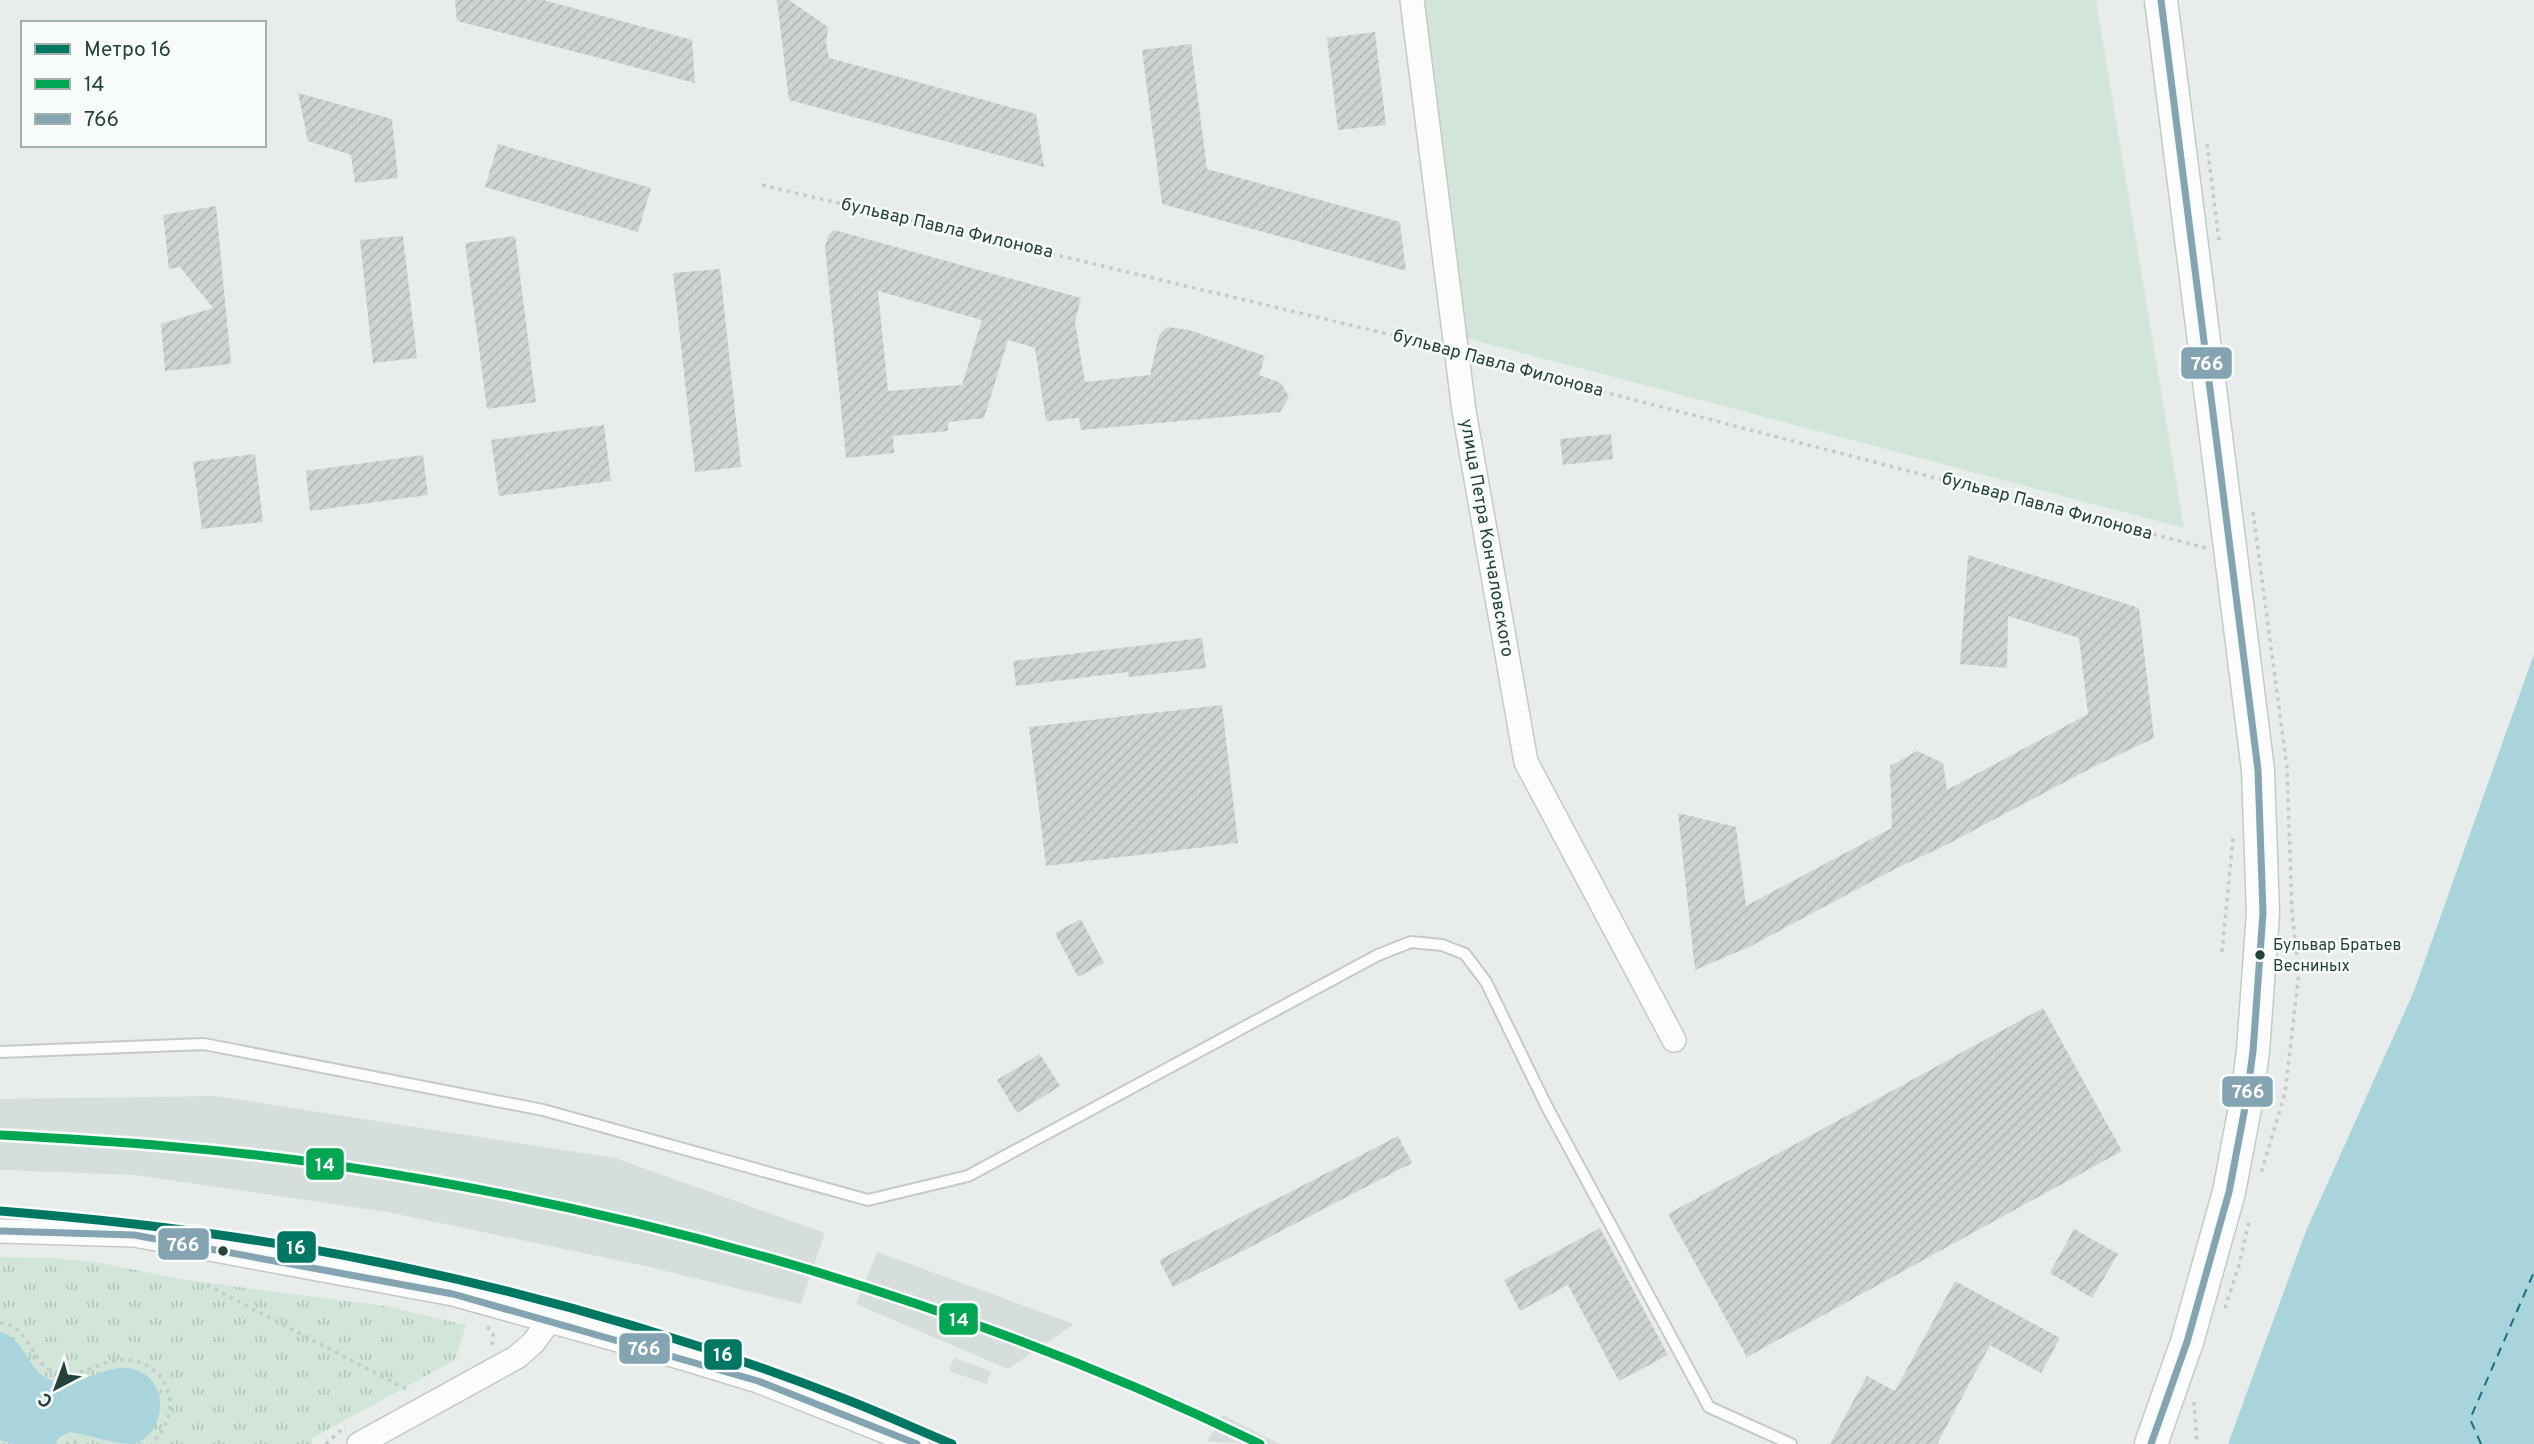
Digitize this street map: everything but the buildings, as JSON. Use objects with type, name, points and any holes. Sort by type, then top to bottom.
[{"type":"main road","points":[[2151,1444],[2187,1342],[2220,1229],[2240,1140],[2253,1051],[2263,912],[2261,817],[2255,746],[2161,0]]},
{"type":"street","name":"улица Петра Кончаловского","points":[[1412,0],[1466,424],[1526,762],[1674,1040]]},
{"type":"street","points":[[0,1231],[134,1235],[453,1294],[758,1381],[917,1444]]},
{"type":"street","points":[[359,1444],[517,1357],[533,1343],[550,1320]]},
{"type":"lane","points":[[0,1052],[204,1044],[543,1110],[868,1200],[968,1176],[1378,955],[1411,942],[1442,945],[1465,954],[1486,982],[1547,1107],[1710,1407],[1791,1444]]},
{"type":"path","name":"бульвар Павла Филонова","points":[[762,185],[1456,350],[1600,391],[2231,554]]},
{"type":"path","points":[[2222,952],[2233,836]]},
{"type":"path","points":[[206,1285],[410,1391]]},
{"type":"path","points":[[0,1323],[6,1323],[19,1331],[46,1367],[61,1375],[75,1374],[115,1359],[137,1361],[156,1371],[166,1384],[171,1403],[165,1427],[151,1444]]},
{"type":"path","points":[[2194,1402],[2197,1444]]},
{"type":"path","points":[[66,1444],[71,1441],[80,1444]]},
{"type":"shaded area","points":[[215,1096],[615,1158],[825,1233],[801,1304],[645,1266],[387,1212],[135,1175],[0,1170],[0,1099]]},
{"type":"shaded area","points":[[877,1252],[1074,1324],[1008,1369],[856,1304]]},
{"type":"shaded area","points":[[954,1358],[991,1371],[987,1384],[949,1371]]},
{"type":"shaded area","points":[[1223,1415],[1256,1432],[1280,1444],[1207,1442]]},
{"type":"green space","points":[[1422,0],[2096,0],[2184,528],[1466,338]]},
{"type":"green space","points":[[0,1257],[95,1262],[186,1280],[385,1306],[466,1325],[455,1360],[311,1439],[313,1444],[0,1444]]},
{"type":"water","points":[[2534,654],[2534,1444],[2228,1444],[2306,1231],[2414,991]]},
{"type":"water","points":[[0,1332],[15,1340],[41,1374],[60,1383],[117,1368],[141,1372],[150,1379],[160,1399],[160,1410],[152,1431],[133,1444],[70,1432],[54,1444],[14,1444],[0,1440]]},
{"type":"ferry route","points":[[2481,1444],[2470,1419],[2534,1272]]},
{"type":"metro line","name":"16","points":[[0,1211],[233,1237],[372,1261],[492,1288],[671,1337],[845,1399],[952,1444]]},
{"type":"transit line","name":"766","points":[[2151,1444],[2187,1342],[2229,1192],[2253,1051],[2263,913],[2258,770],[2161,0]]},
{"type":"transit line","name":"14","points":[[0,1135],[170,1146],[340,1166],[459,1186],[694,1238],[810,1270],[1039,1348],[1260,1444]]},
{"type":"transit line","name":"766","points":[[0,1231],[134,1235],[453,1294],[758,1381],[917,1444]]},
{"type":"place","name":"Бульвар Братьев Весниных","points":[[2260,955]]}]
